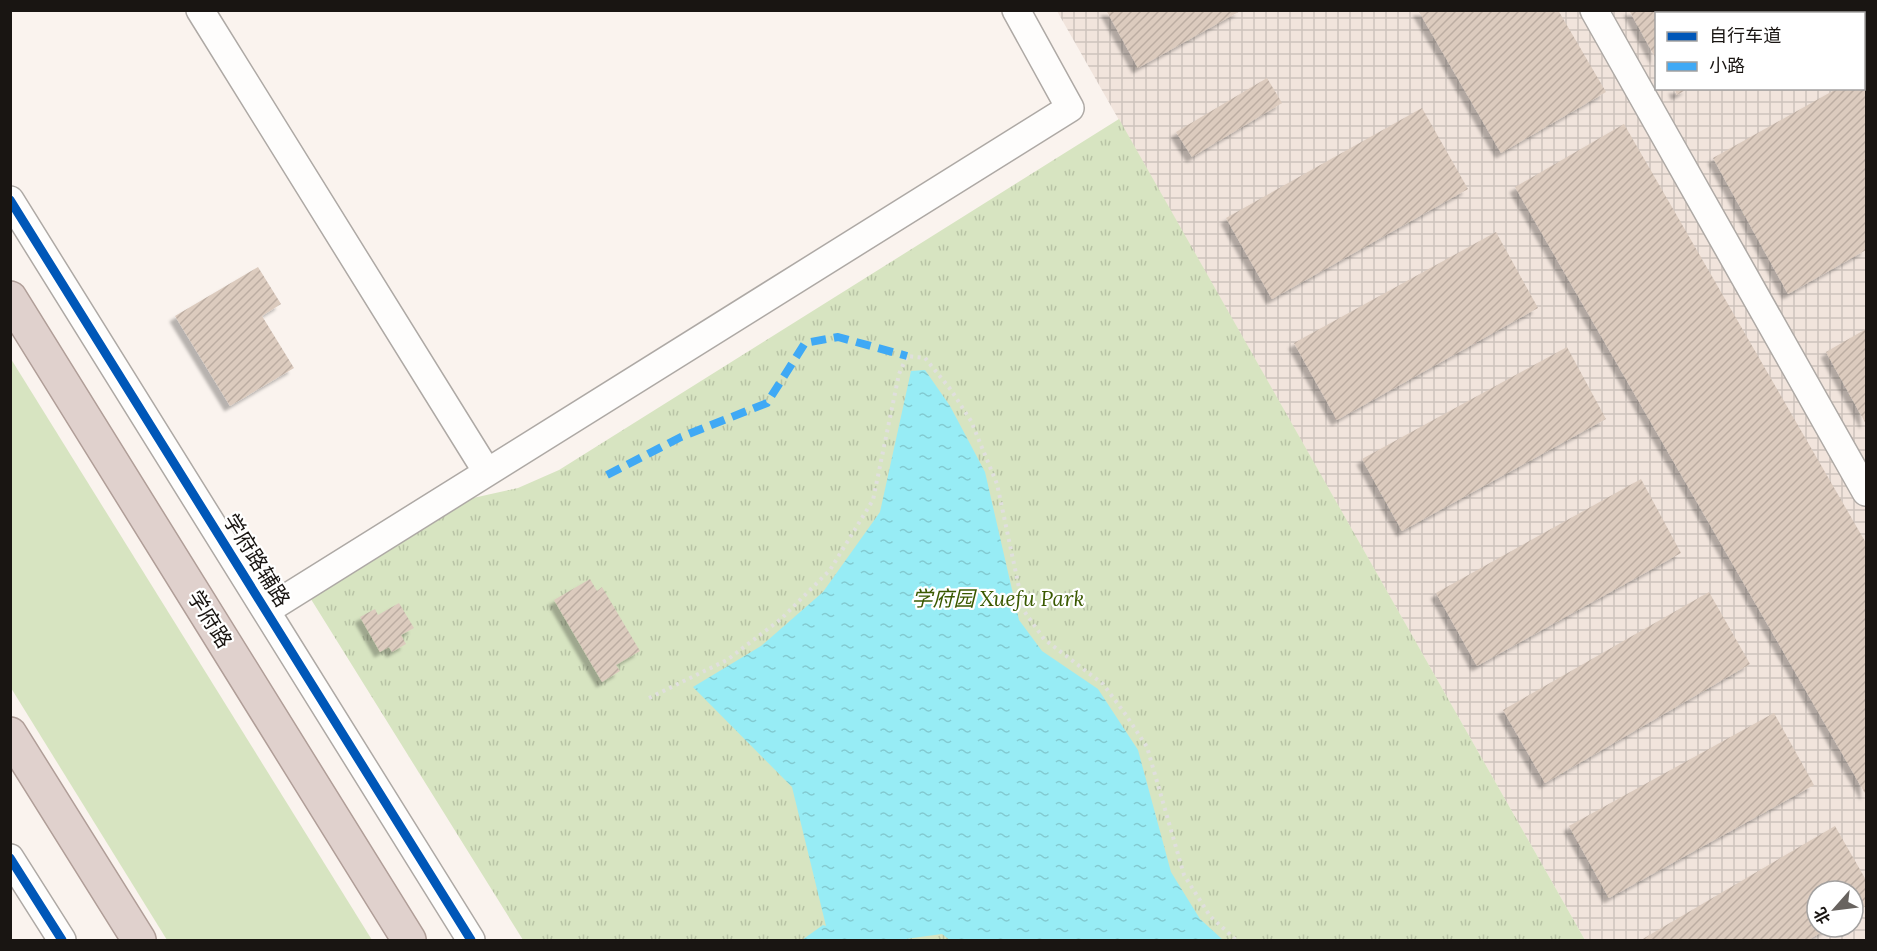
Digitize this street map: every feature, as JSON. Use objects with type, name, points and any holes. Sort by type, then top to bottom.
[{"type":"highway","name":"学府路","points":[[10,298],[409,940]]},
{"type":"highway","points":[[10,734],[139,940]]},
{"type":"street","points":[[200,10],[488,472]]},
{"type":"street","points":[[267,610],[1070,108],[1016,10]]},
{"type":"street","points":[[1594,10],[1866,492]]},
{"type":"street","name":"学府路辅路","points":[[10,200],[471,940]]},
{"type":"street","points":[[10,858],[62,940]]},
{"type":"path","points":[[649,698],[727,660],[781,619],[830,570],[873,500],[899,374],[907,356],[925,358],[951,390],[971,421],[997,484],[1024,611],[1044,639],[1103,684],[1126,715],[1146,747],[1184,875],[1210,916],[1236,940]]},
{"type":"shaded area","points":[[1057,11],[1866,11],[1866,940],[1585,940]]},
{"type":"green space","name":"学府园 Xuefu Park","points":[[1119,119],[1585,940],[523,940],[309,596],[473,498],[518,488],[559,470]]},
{"type":"green space","points":[[10,359],[372,940],[167,940],[11,688]]},
{"type":"water","points":[[925,370],[950,406],[985,472],[1019,620],[1042,651],[1098,689],[1138,750],[1171,872],[1200,919],[1223,940],[950,940],[942,934],[898,940],[802,940],[823,925],[826,926],[792,787],[693,687],[761,646],[823,592],[880,512],[911,371]]},
{"type":"building","points":[[1106,10],[1242,10],[1138,68]]},
{"type":"building","points":[[1418,10],[1558,10],[1606,92],[1501,153]]},
{"type":"building","points":[[1629,10],[1823,10],[1820,12],[1655,12],[1655,57]]},
{"type":"building","points":[[1865,74],[1866,250],[1788,294],[1713,158],[1834,90],[1865,90]]},
{"type":"building","points":[[1267,78],[1282,103],[1192,157],[1176,132]]},
{"type":"building","points":[[1675,90],[1686,90],[1677,95]]},
{"type":"building","points":[[1422,108],[1468,189],[1272,299],[1226,218]]},
{"type":"building","points":[[1624,124],[1866,543],[1866,795],[1515,187]]},
{"type":"building","points":[[1496,232],[1538,308],[1337,420],[1294,343]]},
{"type":"building","points":[[258,267],[281,304],[262,316],[294,368],[230,406],[175,316]]},
{"type":"building","points":[[1866,329],[1866,424],[1826,352]]},
{"type":"building","points":[[1567,347],[1606,419],[1402,531],[1362,459]]},
{"type":"building","points":[[1641,479],[1681,553],[1477,666],[1436,593]]},
{"type":"building","points":[[590,579],[597,591],[602,587],[640,651],[616,665],[620,671],[602,682],[554,600]]},
{"type":"building","points":[[1709,592],[1750,664],[1545,783],[1503,710]]},
{"type":"building","points":[[399,603],[414,628],[401,635],[406,644],[392,652],[389,647],[380,652],[360,617],[375,609],[378,615]]},
{"type":"building","points":[[1774,713],[1814,785],[1609,898],[1569,826]]},
{"type":"building","points":[[1835,826],[1866,880],[1865,907],[1865,879],[1805,879],[1805,939],[1810,939],[1808,940],[1641,940]]},
{"type":"marked path","points":[[607,475],[681,437],[767,403],[805,343],[838,337],[907,356]]},
{"type":"cycle path","points":[[10,200],[471,940]]},
{"type":"cycle path","points":[[10,858],[62,940]]}]
